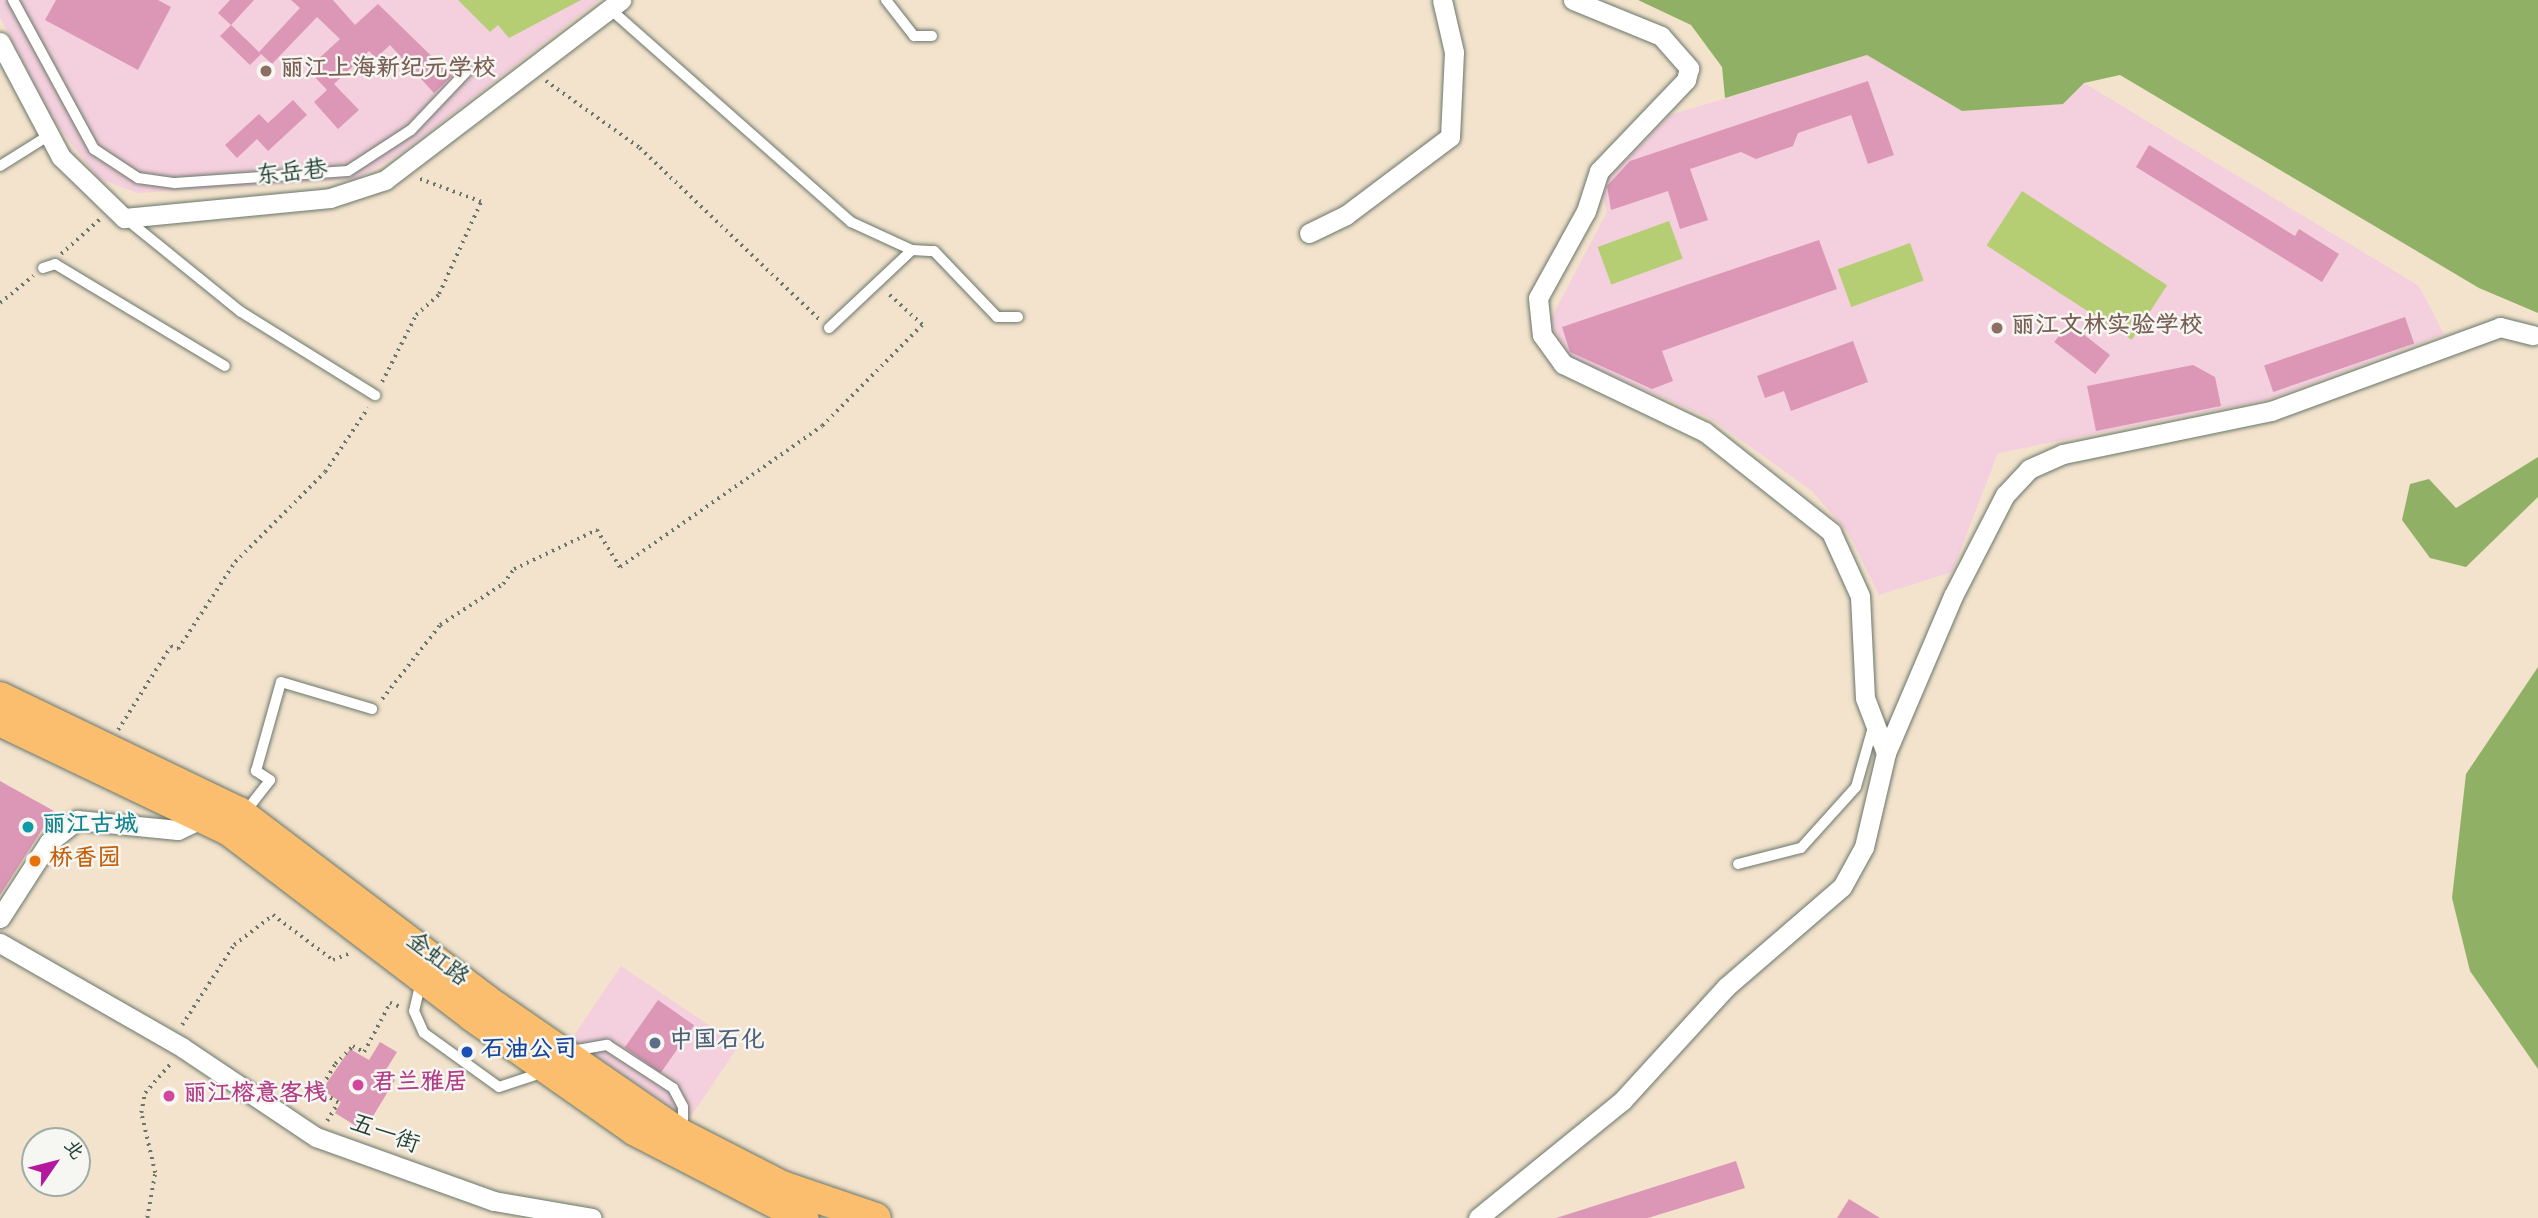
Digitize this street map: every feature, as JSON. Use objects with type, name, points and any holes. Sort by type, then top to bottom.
[{"type":"main road","name":"金虹路","points":[[0,697],[244,814],[668,1151],[804,1218]]},
{"type":"main road","name":"金虹路","points":[[0,721],[205,817],[273,859],[422,977],[555,1062],[683,1135],[782,1186],[876,1218]]},
{"type":"street","points":[[1309,233],[1346,215],[1450,137],[1454,52],[1442,0]]},
{"type":"street","points":[[1573,0],[1661,36],[1689,68],[1686,80],[1600,171],[1586,211],[1538,298],[1542,335],[1563,364],[1705,432],[1831,532],[1860,596],[1865,698],[1886,753]]},
{"type":"street","name":"东岳巷","points":[[124,218],[331,198],[401,171],[615,4]]},
{"type":"street","points":[[0,42],[48,136],[89,189],[124,218]]},
{"type":"street","points":[[1478,1218],[1622,1101],[1726,987],[1842,887],[1864,847],[1886,753],[1953,596],[2005,495],[2029,468],[2063,454],[2272,411],[2500,327],[2533,335]]},
{"type":"street","points":[[0,918],[49,842],[77,820],[178,830],[205,817]]},
{"type":"street","name":"五一街","points":[[0,943],[178,1045],[316,1137],[494,1201],[592,1218]]},
{"type":"lane","points":[[13,0],[94,149],[138,178],[175,183],[348,171],[411,130],[467,71]]},
{"type":"lane","points":[[886,0],[914,36],[932,36]]},
{"type":"lane","points":[[615,4],[851,222],[912,250],[934,251],[997,317],[1018,317]]},
{"type":"lane","points":[[0,166],[48,136]]},
{"type":"lane","points":[[124,218],[241,312],[375,395]]},
{"type":"lane","points":[[829,328],[912,250]]},
{"type":"lane","points":[[43,268],[55,264],[225,366]]},
{"type":"lane","points":[[244,814],[270,779],[256,771],[281,682],[372,709]]},
{"type":"lane","points":[[1738,864],[1801,848],[1845,803],[1864,770],[1873,720]]},
{"type":"lane","points":[[422,977],[414,1011],[424,1033],[499,1087],[555,1062]]},
{"type":"path","points":[[531,68],[640,148],[829,328]]},
{"type":"path","points":[[107,747],[171,646],[178,649],[249,545],[336,458],[375,395],[416,315],[439,294],[481,202],[401,171]]},
{"type":"path","points":[[372,709],[440,625],[503,583],[514,569],[597,530],[620,567],[822,426],[922,325],[876,282]]},
{"type":"path","points":[[147,1218],[155,1173],[141,1113],[145,1093],[178,1045],[214,971],[272,915],[333,960],[353,952],[367,934]]},
{"type":"path","points":[[316,1137],[338,1104],[319,1091],[353,1046],[364,1052],[390,1003]]},
{"type":"shaded area","name":"丽江上海新纪元学校","points":[[0,0],[599,0],[407,149],[357,179],[137,193],[98,178],[53,120],[0,17]]},
{"type":"shaded area","name":"丽江文林实验学校","points":[[1868,55],[1962,111],[2063,104],[2084,83],[2419,286],[2444,334],[2267,400],[1998,453],[1952,572],[1879,595],[1849,534],[1812,491],[1710,418],[1571,358],[1549,322],[1607,212],[1601,186],[1670,115]]},
{"type":"shaded area","name":"中国石化","points":[[621,966],[739,1045],[689,1119],[571,1040]]},
{"type":"green space","points":[[458,0],[581,0],[509,38],[498,25],[490,32]]},
{"type":"green space","points":[[1638,0],[2538,0],[2538,313],[2479,288],[2120,75],[2084,83],[2063,104],[1962,111],[1867,55],[1725,98],[1722,67],[1691,25]]},
{"type":"green space","points":[[2022,191],[2167,285],[2132,340],[1987,246]]},
{"type":"green space","points":[[1669,221],[1683,259],[1611,285],[1598,247]]},
{"type":"green space","points":[[1910,243],[1924,281],[1851,307],[1838,269]]},
{"type":"green space","points":[[2538,457],[2538,497],[2466,567],[2430,558],[2402,520],[2410,484],[2429,479],[2456,508]]},
{"type":"green space","points":[[2538,667],[2538,1069],[2470,971],[2452,898],[2466,774]]},
{"type":"building","points":[[56,0],[158,0],[171,7],[138,70],[45,20]]},
{"type":"building","points":[[230,0],[254,0],[231,25],[218,13]]},
{"type":"building","points":[[291,0],[333,0],[355,25],[378,4],[452,76],[434,93],[390,45],[376,58],[369,51],[334,84],[359,110],[338,129],[314,102],[327,90],[312,74],[318,68],[314,63],[340,39],[317,17],[272,64],[261,54],[250,65],[220,36],[231,25],[259,52],[300,8]]},
{"type":"building","points":[[1868,81],[1894,155],[1868,164],[1851,115],[1798,133],[1793,146],[1756,159],[1741,152],[1690,169],[1708,220],[1680,229],[1668,191],[1611,210],[1607,186],[1630,161]]},
{"type":"building","points":[[293,100],[307,115],[268,151],[257,139],[237,158],[225,145],[259,114],[268,123]]},
{"type":"building","points":[[2149,145],[2295,236],[2299,229],[2339,254],[2322,282],[2136,167]]},
{"type":"building","points":[[1819,240],[1837,289],[1662,351],[1673,381],[1652,389],[1570,352],[1562,327]]},
{"type":"building","points":[[2405,317],[2414,343],[2273,392],[2264,366]]},
{"type":"building","points":[[2069,323],[2110,355],[2095,374],[2054,342]]},
{"type":"building","points":[[1853,341],[1868,382],[1791,411],[1784,391],[1765,398],[1757,376]]},
{"type":"building","points":[[2193,365],[2215,377],[2221,406],[2096,431],[2087,386]]},
{"type":"building","points":[[0,781],[54,811],[0,895]]},
{"type":"building","points":[[658,1000],[694,1025],[661,1073],[625,1048]]},
{"type":"building","name":"君兰雅居","points":[[380,1042],[397,1052],[384,1073],[395,1080],[364,1131],[335,1113],[341,1102],[322,1090],[350,1049],[369,1060]]},
{"type":"building","points":[[1736,1161],[1745,1188],[1648,1218],[1556,1218]]},
{"type":"building","points":[[1849,1199],[1880,1218],[1837,1218]]},
{"type":"place","name":"丽江上海新纪元学校","points":[[266,71]]},
{"type":"place","name":"丽江文林实验学校","points":[[1997,328]]},
{"type":"place","name":"丽江古城","points":[[28,827]]},
{"type":"place","name":"桥香园","points":[[35,861]]},
{"type":"place","name":"中国石化","points":[[655,1043]]},
{"type":"place","name":"石油公司","points":[[467,1052]]},
{"type":"place","name":"君兰雅居","points":[[358,1085]]},
{"type":"place","name":"丽江榕意客栈","points":[[169,1096]]}]
